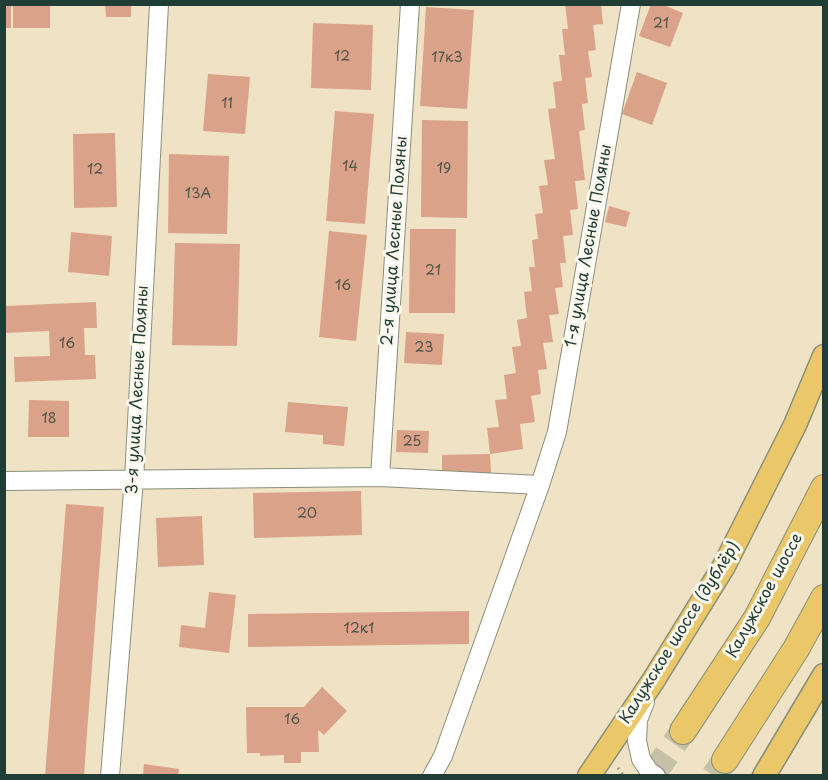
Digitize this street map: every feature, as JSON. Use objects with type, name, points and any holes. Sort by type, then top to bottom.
[{"type":"highway","name":"Калужское шоссе","points":[[683,731],[757,618],[824,488]]},
{"type":"highway","points":[[725,760],[796,649],[824,598]]},
{"type":"main road","name":"Калужское шоссе (дублёр)","points":[[589,776],[653,681],[724,566],[795,425],[824,356]]},
{"type":"main road","points":[[764,776],[824,675]]},
{"type":"street","name":"3-я улица Лесные Поляны","points":[[110,776],[134,479],[159,4]]},
{"type":"street","name":"2-я улица Лесные Поляны","points":[[380,477],[410,4]]},
{"type":"street","name":"1-я улица Лесные Поляны","points":[[432,776],[444,756],[557,432],[631,4]]},
{"type":"street","points":[[4,481],[380,477],[540,485]]},
{"type":"street","points":[[653,681],[638,720],[637,741],[641,759],[649,771],[656,776]]},
{"type":"path","points":[[615,764],[624,776]]},
{"type":"building","points":[[105,4],[131,4],[131,17],[106,17]]},
{"type":"building","points":[[565,4],[601,4],[603,24],[593,25],[596,50],[588,51],[592,77],[585,78],[588,103],[582,104],[585,130],[579,131],[585,180],[575,181],[578,209],[570,210],[573,235],[563,236],[566,263],[560,263],[563,287],[555,288],[559,314],[549,315],[553,342],[543,343],[547,369],[538,370],[541,394],[531,396],[535,422],[520,424],[523,449],[490,454],[487,428],[499,427],[495,400],[507,399],[504,375],[516,373],[512,347],[521,346],[517,320],[527,318],[524,292],[532,291],[529,267],[535,267],[532,240],[538,239],[535,214],[543,213],[539,186],[548,185],[544,160],[555,159],[548,109],[556,108],[553,82],[562,81],[559,55],[565,55],[562,29],[568,29]]},
{"type":"building","points":[[651,4],[661,4],[683,13],[670,47],[639,36]]},
{"type":"building","points":[[4,5],[11,5],[11,28],[4,28]]},
{"type":"building","points":[[13,5],[50,5],[50,28],[13,28]]},
{"type":"building","points":[[426,7],[474,10],[467,109],[420,106]]},
{"type":"building","points":[[313,23],[373,25],[371,90],[311,88]]},
{"type":"building","points":[[637,72],[667,83],[652,125],[622,114]]},
{"type":"building","points":[[208,74],[250,77],[245,134],[203,131]]},
{"type":"building","points":[[335,111],[374,114],[365,224],[326,221]]},
{"type":"building","points":[[422,120],[468,121],[467,218],[421,217]]},
{"type":"building","points":[[115,133],[117,207],[74,208],[73,134]]},
{"type":"building","points":[[169,154],[229,156],[227,234],[168,233]]},
{"type":"building","points":[[609,206],[630,212],[626,227],[605,222]]},
{"type":"building","points":[[410,229],[456,229],[455,313],[409,313]]},
{"type":"building","points":[[329,231],[367,235],[356,341],[319,337]]},
{"type":"building","points":[[71,232],[112,236],[109,276],[68,272]]},
{"type":"building","points":[[175,243],[240,244],[237,346],[172,345]]},
{"type":"building","points":[[96,302],[97,328],[84,328],[85,355],[95,355],[96,379],[15,382],[14,357],[50,356],[49,331],[4,333],[4,306]]},
{"type":"building","points":[[406,332],[444,334],[442,365],[404,363]]},
{"type":"building","points":[[29,400],[69,401],[69,437],[28,437]]},
{"type":"building","points":[[288,402],[348,407],[344,446],[323,444],[323,435],[285,432]]},
{"type":"building","points":[[397,430],[429,431],[428,453],[396,452]]},
{"type":"building","points":[[490,454],[491,473],[442,473],[442,455]]},
{"type":"building","points":[[361,491],[362,535],[254,538],[253,493]]},
{"type":"building","points":[[66,504],[104,507],[84,776],[45,776]]},
{"type":"building","points":[[202,516],[204,565],[158,567],[156,518]]},
{"type":"building","points":[[209,592],[236,595],[229,653],[179,647],[181,625],[205,628]]},
{"type":"building","points":[[469,611],[469,644],[248,647],[248,614]]},
{"type":"building","points":[[322,687],[347,711],[324,735],[318,730],[319,752],[301,752],[301,763],[284,763],[284,755],[260,756],[260,753],[247,753],[246,707],[304,707]]},
{"type":"building","points":[[144,764],[179,769],[178,776],[143,776]]},
{"type":"tunnel","points":[[652,776],[683,731]]},
{"type":"tunnel","points":[[714,776],[725,760]]}]
